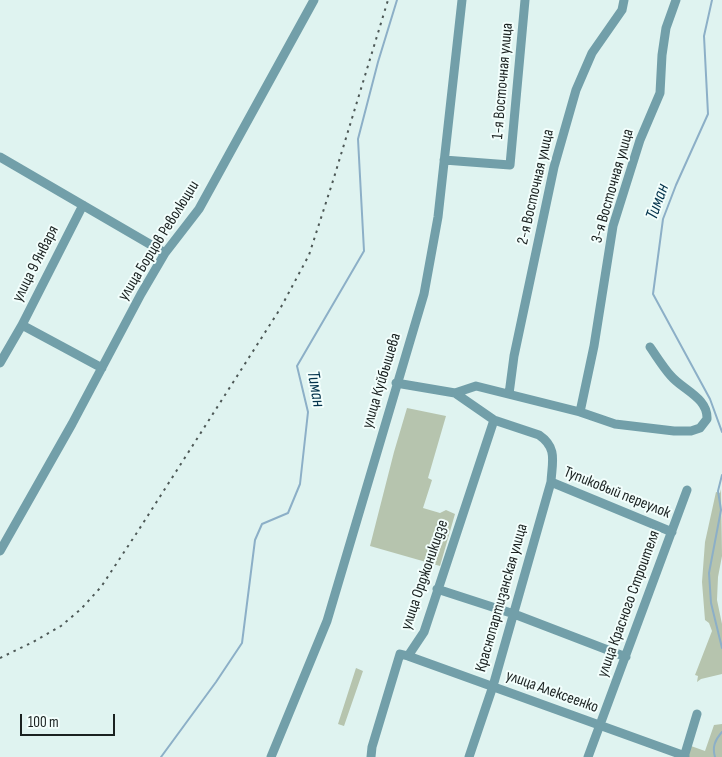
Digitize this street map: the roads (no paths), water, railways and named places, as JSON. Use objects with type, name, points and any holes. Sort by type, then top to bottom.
[{"type":"street","name":"улица Борцов Революции","points":[[0,551],[141,294],[165,253],[199,209],[314,0]]},
{"type":"street","name":"улица Куйбышева","points":[[270,757],[327,621],[396,383],[424,294],[438,217],[462,0]]},
{"type":"street","name":"1-я Восточная улица","points":[[444,160],[510,165],[525,0]]},
{"type":"street","name":"2-я Восточная улица","points":[[509,394],[514,356],[554,167],[576,90],[592,53],[622,10],[624,0]]},
{"type":"street","name":"3-я Восточная улица","points":[[580,412],[594,346],[613,226],[640,140],[660,93],[662,55],[666,28],[676,0]]},
{"type":"street","points":[[0,157],[165,253]]},
{"type":"street","name":"улица 9 Января","points":[[0,363],[22,325],[83,205]]},
{"type":"street","points":[[22,325],[102,368]]},
{"type":"street","points":[[455,393],[476,386],[580,412],[615,424],[674,431],[692,431],[702,426],[707,419],[706,408],[696,395],[671,377],[650,347]]},
{"type":"street","points":[[396,383],[455,393],[494,420]]},
{"type":"street","name":"Краснопартизанская улица","points":[[469,757],[493,686],[551,482],[553,456],[551,445],[539,435],[494,420]]},
{"type":"street","name":"улица Орджоникидзе","points":[[372,757],[372,747],[400,654],[408,656],[424,632],[494,420]]},
{"type":"street","name":"Тупиковый переулок","points":[[551,482],[672,532]]},
{"type":"street","name":"улица Красного Строителя","points":[[588,757],[687,490]]},
{"type":"street","points":[[437,589],[514,614],[626,657]]},
{"type":"street","name":"улица Алексеенко","points":[[408,656],[684,756]]},
{"type":"street","points":[[684,756],[696,714]]},
{"type":"waterway","name":"Тиман","points":[[161,757],[242,643],[255,540],[262,524],[288,513],[300,484],[308,412],[297,366],[364,251],[358,139],[378,62],[397,0]]},
{"type":"waterway","name":"Тиман","points":[[712,0],[704,36],[708,114],[663,219],[653,294],[710,399],[722,432]]},
{"type":"waterway","name":"Тиман","points":[[722,475],[718,491],[721,510],[709,573],[711,603],[722,648]]},
{"type":"waterway","name":"Тиман","points":[[715,757],[715,744],[722,732]]},
{"type":"railway","points":[[0,658],[61,626],[81,609],[101,587],[280,309],[309,255],[388,0]]}]
